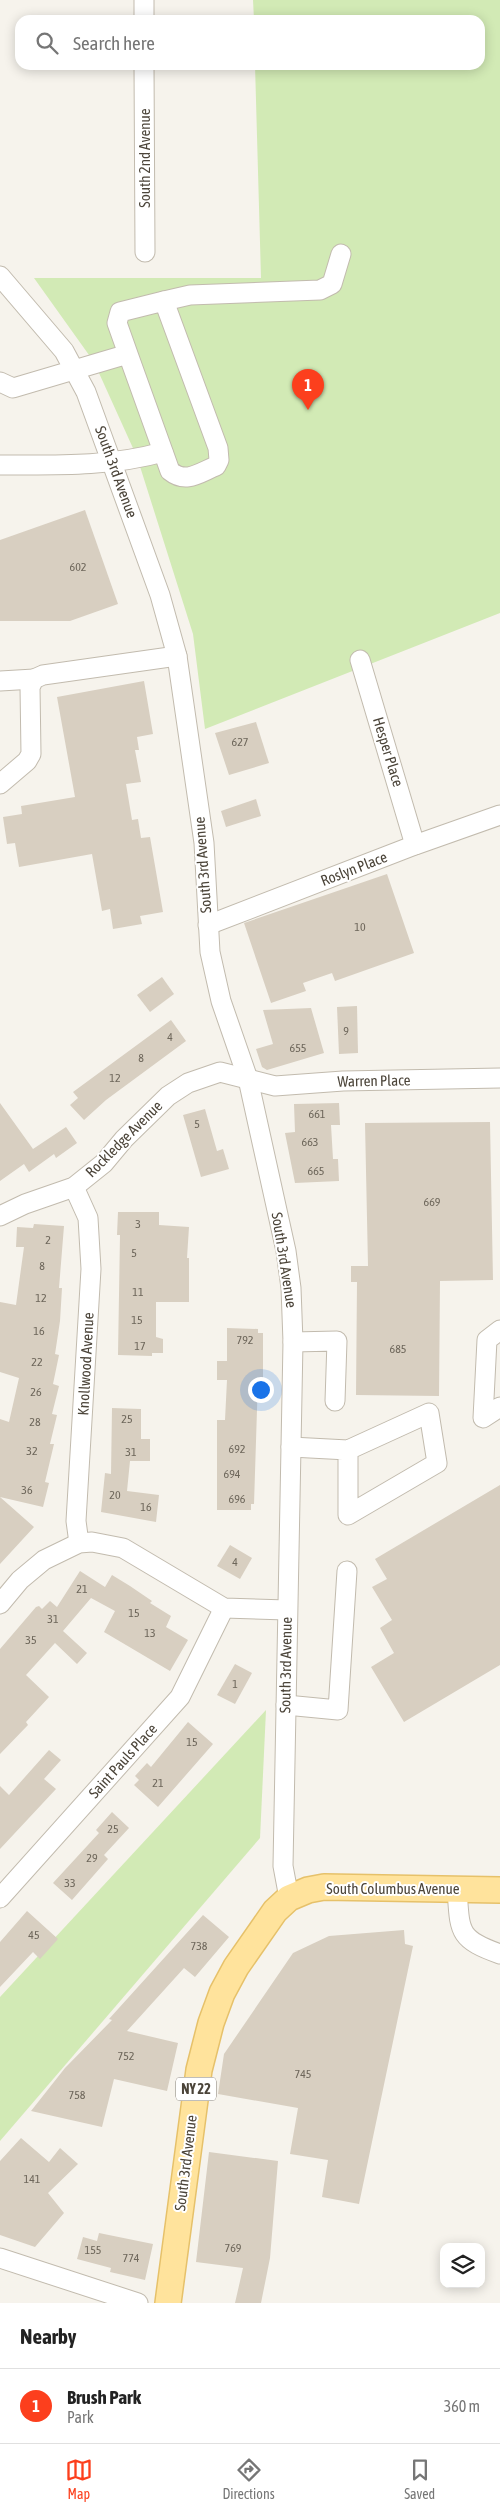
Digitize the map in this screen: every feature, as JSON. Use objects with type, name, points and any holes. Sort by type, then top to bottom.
[{"type":"main road","name":"South Columbus Avenue","points":[[289,1898],[308,1890],[324,1887],[500,1890]]},
{"type":"main road","name":"South 3rd Avenue","points":[[168,2303],[199,2070],[211,2023],[222,1993],[236,1967],[275,1911],[289,1898]]},
{"type":"street","points":[[144,0],[144,15]]},
{"type":"street","name":"South 2nd Avenue","points":[[144,70],[145,252]]},
{"type":"street","points":[[164,301],[218,448],[219,460],[216,466],[185,478],[178,478],[170,471],[117,323],[120,312],[164,301],[190,295],[320,290],[332,284],[341,254]]},
{"type":"street","name":"South 3rd Avenue","points":[[0,276],[64,351],[86,392],[160,594],[177,656],[204,843],[210,952],[221,1001],[248,1079],[286,1251],[291,1288],[293,1342],[283,1866],[289,1898]]},
{"type":"street","points":[[0,382],[14,388],[128,354]]},
{"type":"street","points":[[0,465],[113,462],[136,460],[163,452]]},
{"type":"street","points":[[0,681],[34,679],[43,675],[177,656]]},
{"type":"street","name":"Hesper Place","points":[[360,660],[415,845]]},
{"type":"street","points":[[0,784],[27,761],[31,754],[30,686],[34,679]]},
{"type":"street","name":"Roslyn Place","points":[[208,925],[415,845],[500,815]]},
{"type":"street","name":"Rockledge Avenue","points":[[0,1216],[24,1204],[74,1187],[104,1163],[124,1139],[168,1096],[188,1083],[220,1072],[248,1079]]},
{"type":"street","name":"Warren Place","points":[[248,1079],[275,1086],[343,1081],[500,1078]]},
{"type":"street","name":"Knollwood Avenue","points":[[74,1187],[88,1218],[91,1269],[76,1521],[79,1543]]},
{"type":"street","points":[[500,1330],[487,1340],[483,1418],[500,1407]]},
{"type":"street","points":[[293,1342],[337,1341],[335,1401]]},
{"type":"street","points":[[291,1447],[348,1450],[428,1413],[437,1463],[348,1514],[348,1450]]},
{"type":"street","points":[[0,1604],[20,1580],[44,1560],[79,1543],[98,1542],[124,1548],[224,1608],[287,1610]]},
{"type":"street","points":[[286,1706],[338,1710],[347,1570]]},
{"type":"street","name":"Saint Pauls Place","points":[[0,1898],[180,1697],[224,1608]]},
{"type":"street","points":[[457,1889],[460,1928],[467,1937],[483,1948],[500,1954]]},
{"type":"street","points":[[0,2258],[138,2303]]},
{"type":"green space","points":[[253,0],[500,0],[500,613],[205,729],[193,634],[137,457],[94,362],[34,278],[261,278],[255,70],[485,70],[485,15],[254,15]]},
{"type":"green space","points":[[266,1710],[260,1838],[0,2141],[0,1997]]},
{"type":"building","points":[[85,510],[118,604],[70,621],[0,621],[0,540]]},
{"type":"building","points":[[144,681],[153,734],[137,737],[139,750],[135,750],[141,782],[126,784],[132,820],[138,819],[141,838],[150,837],[163,912],[140,916],[142,924],[113,929],[110,909],[102,911],[92,854],[19,867],[15,843],[7,844],[3,817],[22,814],[21,806],[75,797],[57,697]]},
{"type":"building","points":[[256,722],[269,763],[229,775],[215,733]]},
{"type":"building","points":[[256,799],[261,816],[226,827],[221,811]]},
{"type":"building","points":[[387,874],[414,953],[335,981],[332,973],[303,983],[306,991],[271,1003],[244,923]]},
{"type":"building","points":[[162,977],[174,994],[150,1012],[137,995]]},
{"type":"building","points":[[357,1006],[358,1053],[339,1054],[337,1007]]},
{"type":"building","points":[[311,1008],[324,1053],[267,1070],[262,1067],[256,1049],[273,1044],[263,1010]]},
{"type":"building","points":[[171,1020],[186,1041],[106,1100],[84,1120],[70,1105],[78,1098],[73,1092]]},
{"type":"building","points":[[0,1103],[33,1149],[66,1127],[77,1143],[56,1158],[54,1154],[29,1172],[24,1164],[0,1181]]},
{"type":"building","points":[[339,1103],[340,1125],[331,1125],[333,1159],[338,1159],[339,1181],[295,1183],[285,1133],[295,1132],[294,1104]]},
{"type":"building","points":[[205,1109],[217,1151],[223,1149],[229,1169],[201,1177],[183,1115]]},
{"type":"building","points":[[490,1122],[493,1280],[440,1281],[439,1396],[356,1395],[357,1282],[351,1282],[351,1266],[368,1266],[365,1123]]},
{"type":"building","points":[[118,1212],[159,1212],[159,1225],[189,1227],[187,1258],[189,1258],[189,1302],[156,1302],[156,1337],[163,1339],[163,1353],[152,1353],[152,1356],[118,1355],[120,1235],[117,1235]]},
{"type":"building","points":[[34,1224],[64,1226],[59,1288],[62,1288],[60,1321],[55,1354],[59,1355],[53,1384],[59,1386],[52,1414],[57,1415],[50,1444],[54,1444],[45,1482],[49,1483],[43,1507],[0,1497],[0,1419],[9,1422],[19,1378],[0,1372],[0,1302],[16,1305],[24,1247],[16,1247],[17,1227],[33,1228]]},
{"type":"building","points":[[227,1328],[258,1329],[258,1333],[263,1333],[263,1378],[258,1378],[254,1504],[251,1504],[251,1510],[217,1510],[217,1420],[225,1420],[227,1380],[217,1380],[217,1361],[227,1361]]},
{"type":"building","points":[[112,1408],[141,1409],[141,1439],[150,1439],[150,1461],[130,1461],[127,1491],[159,1495],[156,1522],[101,1512],[105,1473],[111,1474]]},
{"type":"building","points":[[500,1485],[500,1665],[404,1722],[371,1667],[394,1653],[380,1628],[392,1620],[372,1587],[387,1579],[375,1559]]},
{"type":"building","points":[[0,1497],[34,1527],[0,1564]]},
{"type":"building","points":[[230,1545],[252,1558],[240,1579],[217,1566]]},
{"type":"building","points":[[80,1571],[105,1587],[112,1575],[130,1586],[152,1601],[150,1603],[171,1616],[166,1627],[188,1640],[170,1671],[104,1632],[115,1611],[91,1598],[63,1631],[87,1653],[77,1664],[55,1643],[26,1675],[49,1697],[26,1722],[28,1725],[0,1754],[0,1649],[36,1607],[39,1606],[42,1609],[50,1601],[57,1607]]},
{"type":"building","points":[[235,1664],[252,1673],[235,1704],[217,1695]]},
{"type":"building","points":[[188,1722],[213,1744],[158,1807],[134,1785],[139,1780],[135,1776],[147,1763],[151,1767]]},
{"type":"building","points":[[49,1750],[61,1760],[44,1779],[56,1789],[0,1849],[0,1786],[9,1795]]},
{"type":"building","points":[[112,1812],[129,1828],[104,1855],[108,1859],[72,1900],[53,1883],[99,1833],[96,1830]]},
{"type":"building","points":[[27,1911],[58,1939],[40,1959],[33,1952],[0,1987],[0,1942]]},
{"type":"building","points":[[203,1915],[229,1937],[195,1977],[184,1968],[127,2031],[178,2043],[167,2091],[114,2079],[102,2127],[31,2111],[65,2068],[112,2020],[109,2019]]},
{"type":"building","points":[[404,1930],[405,1944],[413,1946],[359,2204],[322,2197],[328,2160],[290,2154],[298,2108],[218,2094],[224,2054],[293,1953],[329,1936]]},
{"type":"building","points":[[21,2138],[49,2162],[60,2148],[78,2164],[48,2193],[64,2213],[35,2247],[0,2235],[0,2161]]},
{"type":"building","points":[[209,2152],[278,2161],[270,2258],[261,2303],[235,2303],[243,2268],[196,2262]]},
{"type":"building","points":[[99,2233],[153,2244],[145,2280],[110,2272],[111,2268],[77,2259],[83,2237],[97,2241]]},
{"type":"place","name":"Brush Park","points":[[308,410]]}]
